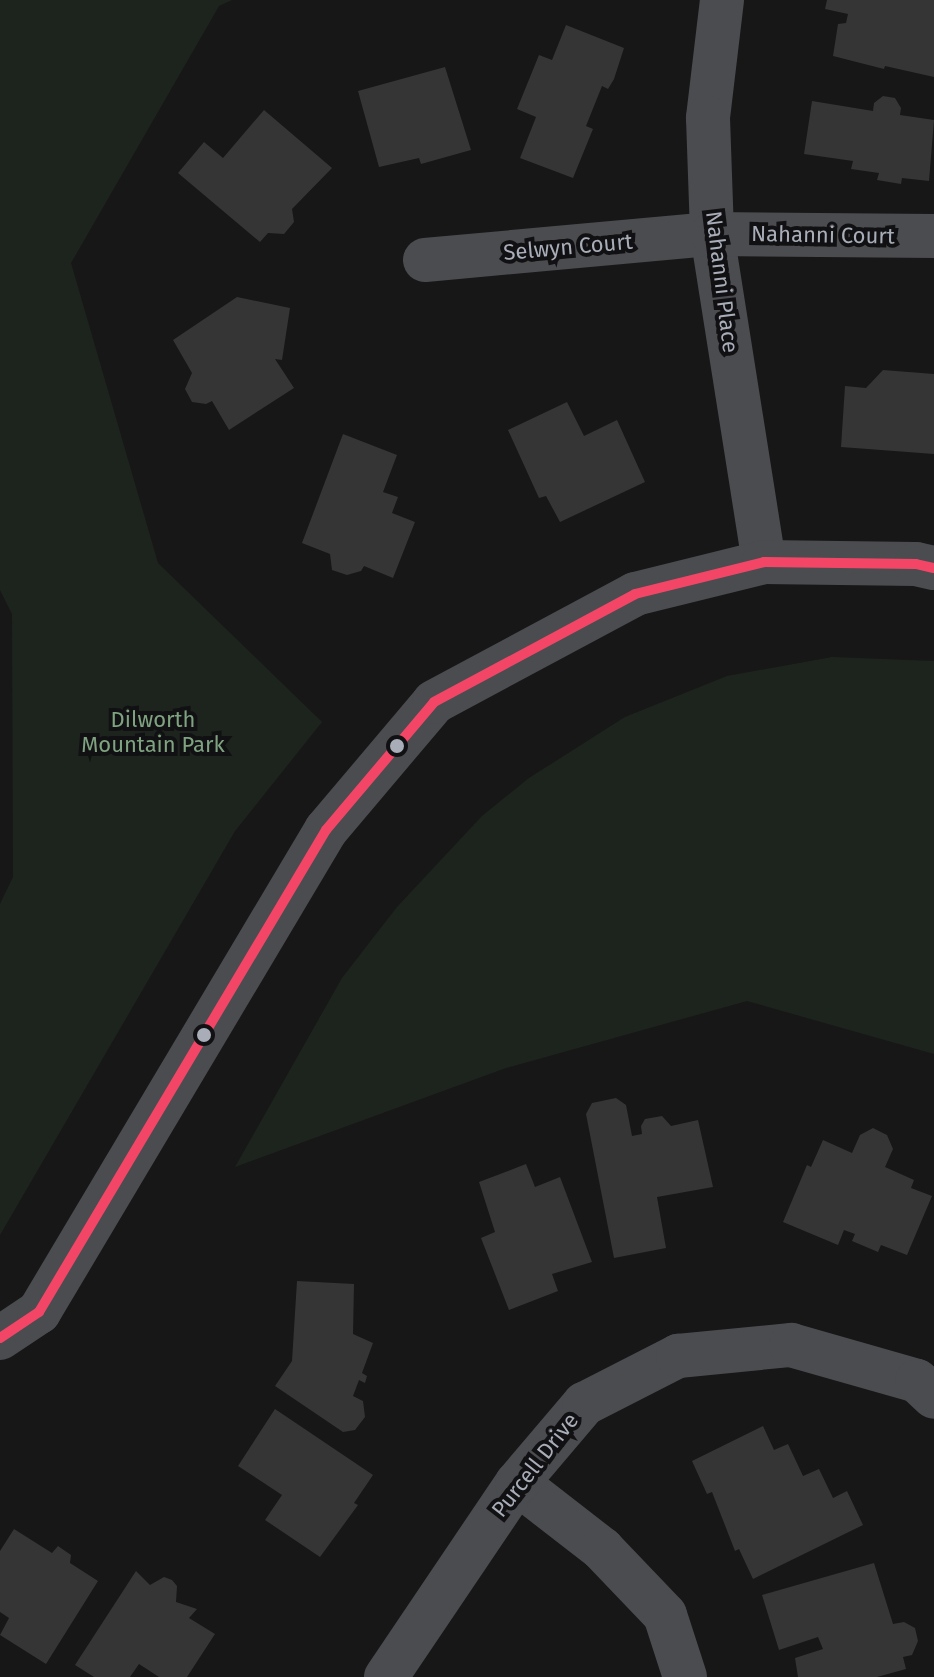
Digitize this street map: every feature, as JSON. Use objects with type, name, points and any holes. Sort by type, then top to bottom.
[{"type":"street","name":"Nahanni Place","points":[[722,0],[708,118],[712,234],[764,562]]},
{"type":"street","name":"Nahanni Court","points":[[712,234],[934,236]]},
{"type":"street","name":"Selwyn Court","points":[[425,260],[712,234]]},
{"type":"street","points":[[0,1338],[39,1312],[326,830],[434,702],[635,594],[764,562],[916,564],[934,568]]},
{"type":"street","name":"Purcell Drive","points":[[386,1677],[517,1483],[584,1404],[678,1356],[791,1345],[917,1381],[934,1397]]},
{"type":"street","points":[[517,1483],[602,1549],[665,1615],[685,1677]]},
{"type":"green space","name":"Dilworth Mountain Park","points":[[0,0],[232,0],[219,6],[71,263],[158,563],[322,722],[235,831],[0,1235],[0,904],[13,877],[12,614],[0,590]]},
{"type":"green space","points":[[832,657],[934,661],[934,1054],[747,1001],[506,1068],[235,1167],[342,978],[397,907],[482,816],[529,778],[625,717],[727,676]]},
{"type":"building","points":[[827,0],[934,0],[934,77],[833,56],[838,24],[846,23],[848,14],[825,9]]},
{"type":"building","points":[[566,25],[624,48],[614,79],[608,89],[602,86],[586,126],[593,129],[573,178],[520,158],[536,117],[517,109],[539,55],[552,60]]},
{"type":"building","points":[[445,67],[471,150],[421,164],[419,158],[379,167],[358,91]]},
{"type":"building","points":[[883,96],[895,98],[901,108],[900,115],[934,120],[929,181],[902,178],[901,184],[877,180],[879,173],[851,169],[853,161],[804,154],[812,101],[873,111],[874,103]]},
{"type":"building","points":[[264,110],[332,168],[292,209],[294,222],[284,234],[268,233],[260,242],[178,173],[204,142],[223,158]]},
{"type":"building","points":[[237,297],[290,308],[282,360],[275,359],[294,388],[229,430],[212,401],[206,404],[192,402],[185,389],[192,373],[173,340]]},
{"type":"building","points":[[883,370],[934,374],[934,454],[841,447],[845,386],[866,388]]},
{"type":"building","points":[[567,402],[584,436],[617,420],[645,482],[560,522],[546,496],[539,498],[508,430]]},
{"type":"building","points":[[343,434],[397,455],[383,492],[398,497],[392,513],[415,522],[393,578],[364,566],[361,571],[347,575],[332,570],[330,554],[302,543]]},
{"type":"building","points":[[616,1098],[626,1105],[632,1136],[642,1134],[641,1126],[645,1119],[662,1116],[671,1126],[698,1120],[713,1187],[657,1197],[666,1248],[614,1258],[586,1114],[592,1103]]},
{"type":"building","points":[[873,1128],[887,1135],[893,1149],[885,1167],[914,1180],[911,1188],[932,1196],[907,1255],[881,1245],[878,1252],[852,1241],[855,1234],[844,1230],[838,1245],[783,1222],[807,1165],[811,1167],[823,1140],[852,1153],[860,1135]]},
{"type":"building","points":[[526,1164],[535,1187],[560,1177],[592,1262],[552,1274],[558,1291],[509,1310],[481,1238],[495,1232],[479,1182]]},
{"type":"building","points":[[297,1281],[354,1284],[353,1334],[373,1343],[362,1373],[367,1376],[365,1383],[359,1380],[353,1396],[363,1401],[365,1417],[355,1430],[343,1432],[275,1386],[292,1361]]},
{"type":"building","points":[[275,1409],[373,1475],[354,1503],[358,1505],[320,1557],[265,1520],[282,1495],[238,1466]]},
{"type":"building","points":[[763,1426],[774,1450],[788,1444],[803,1476],[819,1469],[833,1498],[847,1491],[863,1525],[753,1579],[739,1549],[735,1551],[712,1492],[707,1494],[692,1461]]},
{"type":"building","points":[[14,1529],[52,1553],[58,1546],[71,1555],[70,1563],[98,1581],[46,1664],[0,1635],[9,1618],[0,1612],[0,1551]]},
{"type":"building","points":[[874,1563],[893,1624],[904,1622],[915,1628],[918,1641],[912,1655],[903,1657],[906,1669],[877,1677],[798,1677],[795,1658],[823,1649],[818,1637],[779,1650],[762,1595]]},
{"type":"building","points":[[136,1571],[150,1585],[164,1577],[172,1580],[177,1586],[176,1602],[197,1609],[189,1618],[215,1634],[187,1677],[159,1677],[139,1664],[130,1677],[94,1677],[75,1665]]},
{"type":"transit line","points":[[0,1338],[39,1312],[326,830],[434,702],[635,594],[764,562],[916,564],[934,568]]}]
